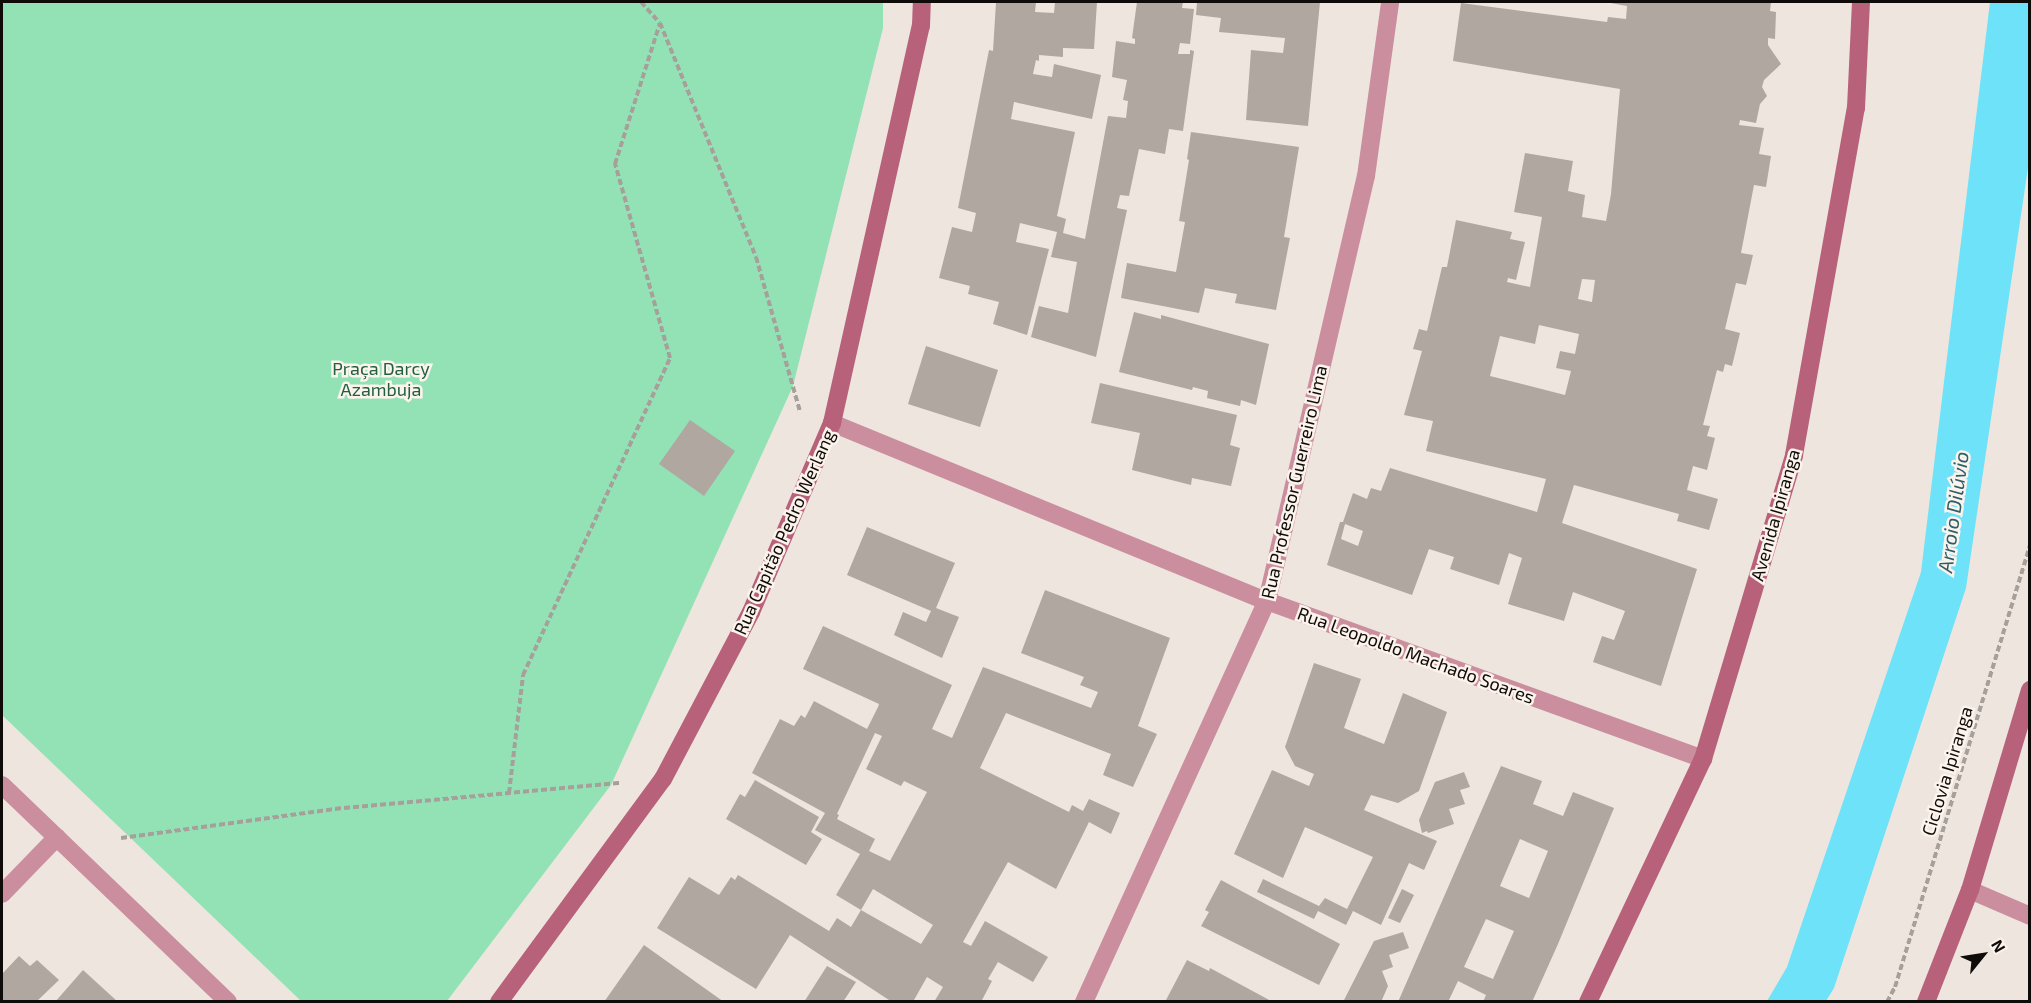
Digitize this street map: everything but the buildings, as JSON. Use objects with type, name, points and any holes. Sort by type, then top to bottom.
[{"type":"main road","name":"Rua Capitão Pedro Werlang","points":[[499,1002],[663,779],[751,612],[832,423],[921,26],[922,2]]},
{"type":"main road","name":"Avenida Ipiranga","points":[[1588,1002],[1702,759],[1794,454],[1856,108],[1861,2]]},
{"type":"main road","points":[[1926,1002],[1970,890],[2030,690]]},
{"type":"street","name":"Rua Professor Guerreiro Lima","points":[[1084,1002],[1267,601],[1366,176],[1390,2]]},
{"type":"street","name":"Rua Leopoldo Machado Soares","points":[[832,423],[1267,601],[1702,759]]},
{"type":"street","points":[[2,785],[228,1002]]},
{"type":"street","points":[[2,894],[57,837]]},
{"type":"street","points":[[1970,890],[2030,916]]},
{"type":"path","points":[[641,2],[660,23],[756,256],[800,411]]},
{"type":"path","points":[[509,793],[523,675],[670,358],[615,164],[660,23]]},
{"type":"path","name":"Ciclovia Ipiranga","points":[[1887,1002],[1895,987],[2030,546]]},
{"type":"path","points":[[121,838],[344,808],[630,782]]},
{"type":"green space","name":"Praça Darcy Azambuja","points":[[2,2],[883,2],[883,28],[793,386],[611,785],[447,1001],[301,1001],[2,715]]},
{"type":"water","name":"Arroio Dilúvio","points":[[1990,2],[2029,2],[2030,154],[1966,588],[1834,988],[1826,1001],[1767,1001],[1787,967],[1921,572]]}]
